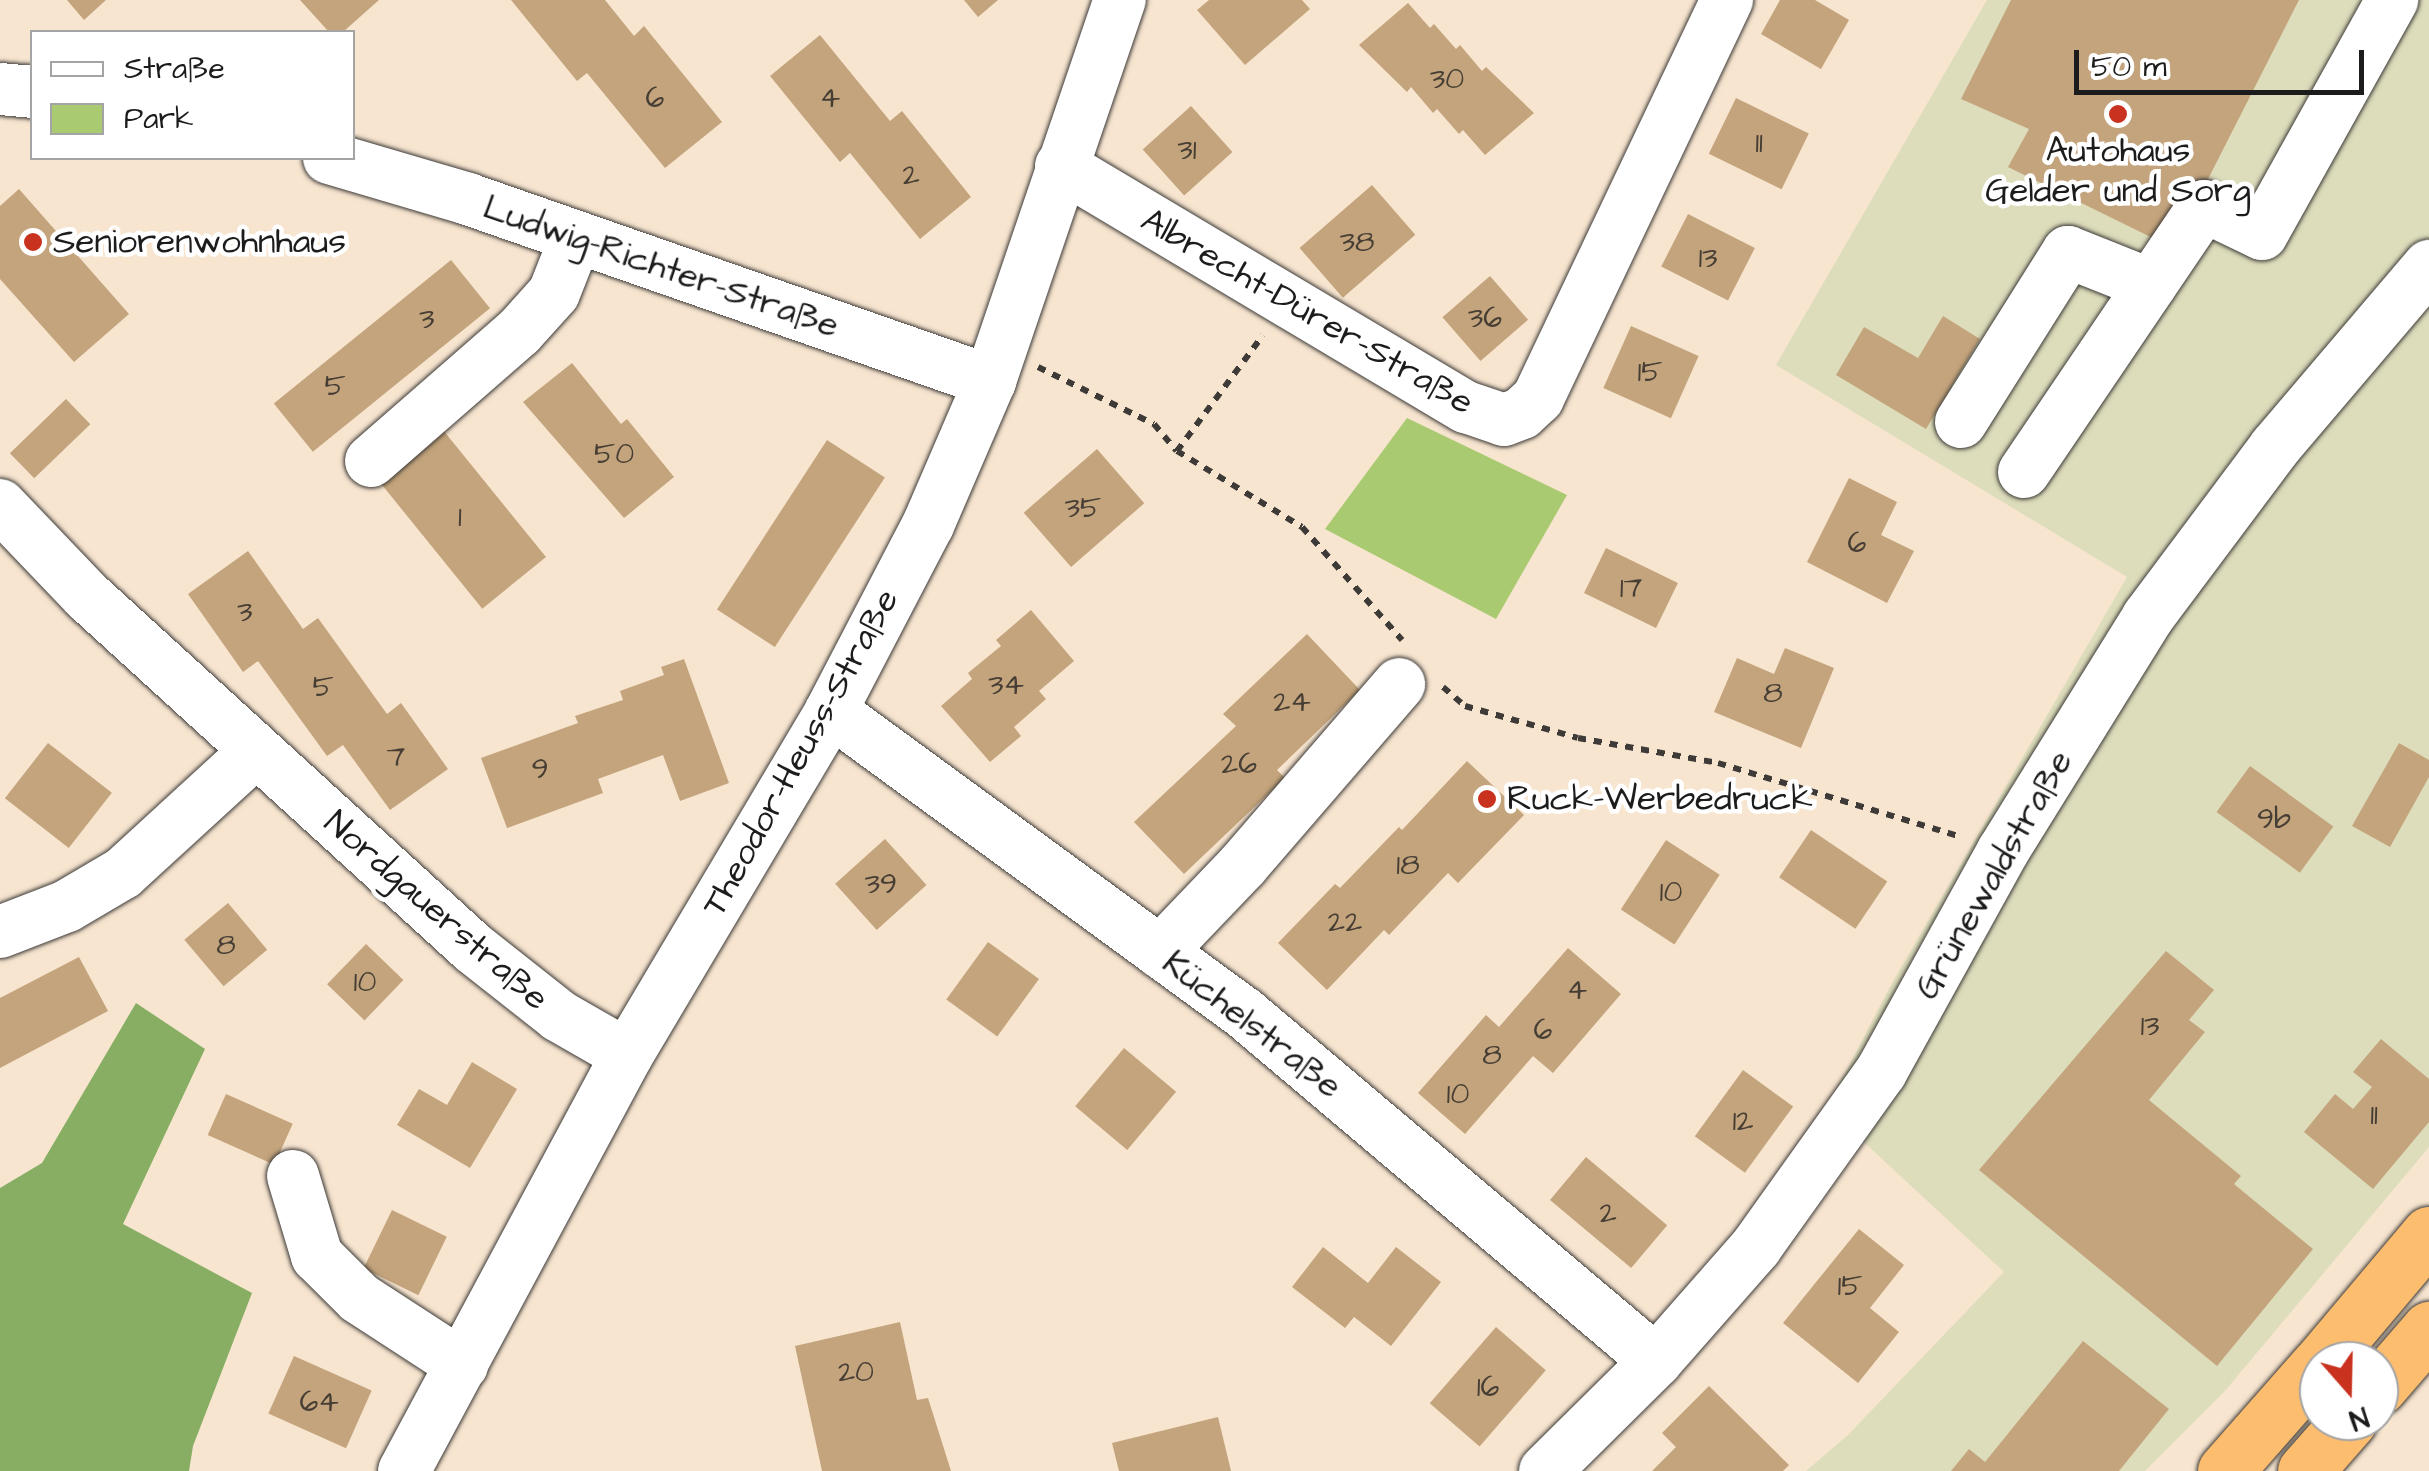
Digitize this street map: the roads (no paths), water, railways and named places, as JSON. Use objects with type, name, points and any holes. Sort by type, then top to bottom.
[{"type":"highway","points":[[2339,1341],[2429,1234]]},
{"type":"highway","points":[[2399,1364],[2429,1329]]},
{"type":"highway","points":[[2225,1471],[2299,1387]]},
{"type":"highway","points":[[2305,1471],[2331,1441]]},
{"type":"street","name":"Theodor-Heuss-Straße","points":[[404,1471],[627,1055],[831,711],[928,525],[996,365],[1120,0]]},
{"type":"street","name":"Albrecht-Dürer-Straße","points":[[1061,166],[1286,303],[1484,416],[1504,420],[1522,414],[1538,398],[1726,0]]},
{"type":"street","points":[[2024,472],[2204,206],[2262,234],[2392,0]]},
{"type":"street","points":[[0,88],[30,92]]},
{"type":"street","name":"Ludwig-Richter-Straße","points":[[335,160],[996,365]]},
{"type":"street","points":[[371,460],[520,332],[554,293],[576,237]]},
{"type":"street","points":[[1961,422],[2068,252],[2151,285]]},
{"type":"street","name":"Grünewaldstraße","points":[[1545,1471],[1656,1361],[1756,1247],[1881,1072],[2003,851],[2148,617],[2275,446],[2429,266]]},
{"type":"street","name":"Nordgauerstraße","points":[[0,505],[87,596],[473,948],[559,1016],[627,1055]]},
{"type":"street","points":[[1160,952],[1243,865],[1414,671]]},
{"type":"street","name":"Küchelstraße","points":[[831,711],[1244,1014],[1656,1361]]},
{"type":"street","points":[[0,932],[67,906],[123,873],[255,752]]},
{"type":"street","points":[[294,1176],[317,1256],[359,1298],[462,1365]]},
{"type":"place","name":"Autohaus Gelder und Sorg","points":[[2118,114]]},
{"type":"place","name":"Seniorenwohnhaus","points":[[33,242]]},
{"type":"place","name":"Ruck-Werbedruck","points":[[1487,799]]}]
